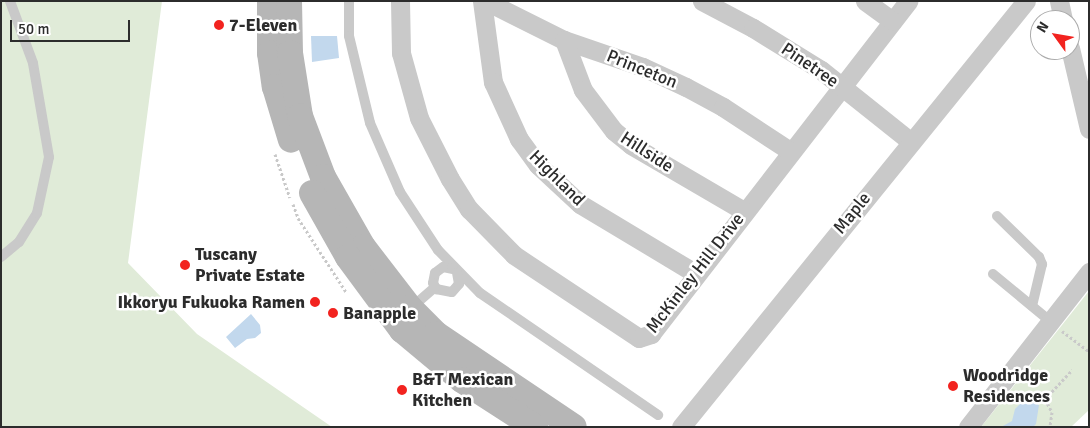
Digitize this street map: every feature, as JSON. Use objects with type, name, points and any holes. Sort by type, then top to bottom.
[{"type":"main road","points":[[270,1],[270,53],[275,86],[348,257],[402,330],[462,380],[535,427]]},
{"type":"main road","points":[[288,1],[290,53],[300,116],[320,191],[411,309],[436,334],[474,362],[574,427]]},
{"type":"street","name":"McKinley Hill Drive","points":[[400,1],[401,53],[419,118],[450,179],[469,209],[514,255],[639,338],[651,334],[695,273],[908,1]]},
{"type":"street","name":"Highland","points":[[482,1],[493,82],[515,132],[538,166],[580,204],[695,273]]},
{"type":"street","name":"Princeton","points":[[486,1],[564,40],[643,68],[686,87],[723,107],[790,151]]},
{"type":"street","name":"Pinetree","points":[[702,1],[753,28],[842,86],[910,141]]},
{"type":"street","points":[[865,1],[893,21]]},
{"type":"street","name":"Maple","points":[[681,427],[910,141],[1026,1]]},
{"type":"street","name":"Hillside","points":[[564,40],[583,90],[614,131],[631,145],[744,211]]},
{"type":"street","points":[[1073,60],[1089,129]]},
{"type":"street","points":[[968,427],[1089,272]]},
{"type":"lane","points":[[1,257],[19,242],[36,213],[49,157],[33,63],[10,1]]},
{"type":"lane","points":[[349,1],[349,36],[359,84],[382,153],[400,192],[455,271],[520,323],[658,415]]},
{"type":"lane","points":[[997,216],[1039,257],[1042,264],[1032,306]]},
{"type":"lane","points":[[436,288],[433,277],[438,269],[455,271]]},
{"type":"lane","points":[[436,288],[452,292],[459,284],[455,271]]},
{"type":"lane","points":[[993,274],[1050,322]]},
{"type":"lane","points":[[411,309],[436,288]]},
{"type":"path","points":[[1050,322],[1089,352]]},
{"type":"path","points":[[1045,399],[1072,370]]},
{"type":"path","points":[[1002,383],[1016,395],[1031,392],[1045,399],[1052,412],[1050,427]]},
{"type":"green space","points":[[1,1],[162,1],[128,263],[197,334],[332,427],[1,427]]},
{"type":"green space","points":[[1089,291],[1089,410],[1071,427],[981,427]]},
{"type":"water","points":[[311,36],[337,36],[339,58],[312,62]]},
{"type":"water","points":[[251,314],[260,325],[261,333],[255,338],[247,339],[235,348],[226,337]]},
{"type":"water","points":[[1024,400],[1029,400],[1039,405],[1036,424],[1033,427],[1001,427],[1012,421],[1015,409]]},
{"type":"place","name":"7-Eleven","points":[[219,25]]},
{"type":"place","name":"Tuscany Private Estate","points":[[185,265]]},
{"type":"place","name":"Ikkoryu Fukuoka Ramen","points":[[315,302]]},
{"type":"place","name":"Banapple","points":[[333,313]]},
{"type":"place","name":"Woodridge Residences","points":[[953,386]]},
{"type":"place","name":"B&T Mexican Kitchen","points":[[402,390]]}]
